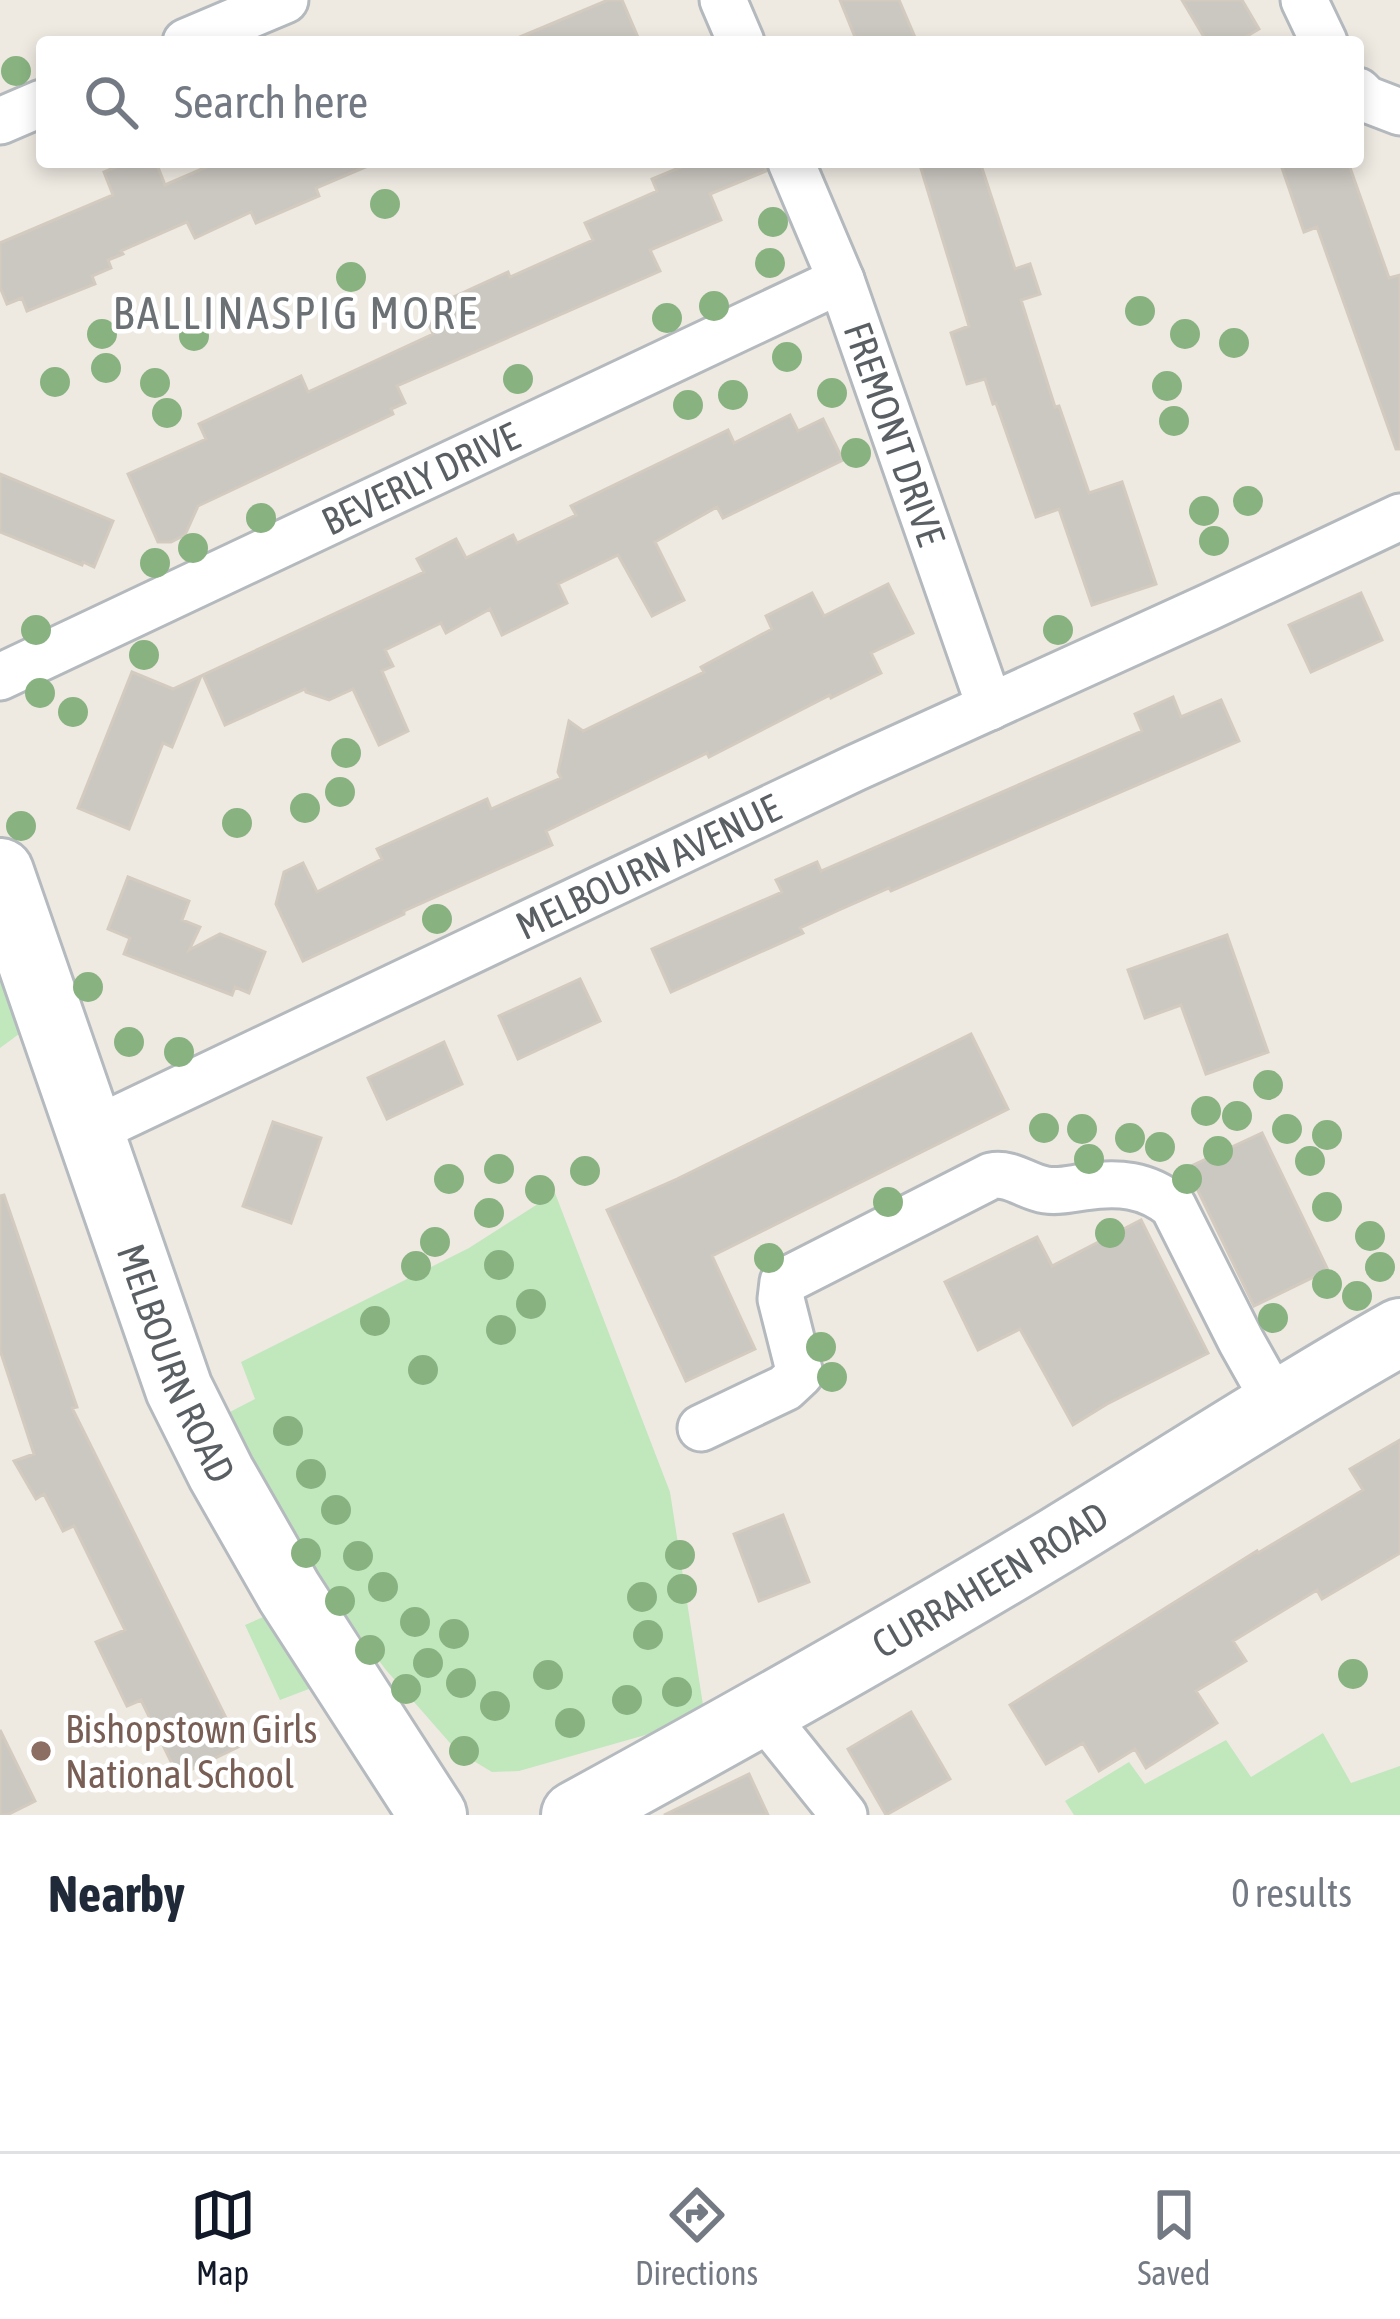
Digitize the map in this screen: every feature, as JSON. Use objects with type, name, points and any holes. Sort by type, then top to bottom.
[{"type":"street","points":[[200,36],[285,0]]},
{"type":"street","points":[[723,0],[738,36]]},
{"type":"street","points":[[1304,0],[1321,36]]},
{"type":"street","points":[[1364,97],[1400,112]]},
{"type":"street","points":[[0,121],[36,106]]},
{"type":"street","name":"FREMONT DRIVE","points":[[794,168],[841,280],[990,707]]},
{"type":"street","name":"BEVERLY DRIVE","points":[[0,677],[841,280]]},
{"type":"street","name":"MELBOURN AVENUE","points":[[91,1132],[771,808],[1400,517]]},
{"type":"street","name":"MELBOURN ROAD","points":[[7,913],[91,1132],[190,1413],[289,1592],[434,1815]]},
{"type":"street","points":[[701,1428],[785,1388],[800,1374],[781,1299],[783,1282],[1003,1174],[1060,1192],[1105,1185],[1144,1187],[1158,1193],[1173,1206],[1277,1405]]},
{"type":"street","name":"CURRAHEEN ROAD","points":[[575,1815],[1001,1574],[1400,1331]]},
{"type":"street","points":[[762,1713],[844,1815]]},
{"type":"green space","points":[[0,969],[19,1034],[0,1048]]},
{"type":"green space","points":[[555,1193],[670,1492],[705,1718],[519,1771],[492,1772],[457,1751],[386,1670],[319,1581],[224,1415],[255,1399],[241,1362],[469,1248]]},
{"type":"green space","points":[[270,1614],[314,1687],[280,1700],[245,1625]]},
{"type":"green space","points":[[1323,1733],[1351,1783],[1400,1766],[1400,1815],[1074,1815],[1065,1801],[1129,1762],[1145,1784],[1226,1740],[1251,1777]]},
{"type":"building","points":[[608,0],[622,0],[637,36],[522,36]]},
{"type":"building","points":[[840,0],[899,0],[914,36],[855,36]]},
{"type":"building","points":[[1182,0],[1242,0],[1259,29],[1247,36],[1203,36]]},
{"type":"building","points":[[158,168],[165,185],[204,168],[363,168],[316,188],[319,196],[256,223],[251,212],[195,238],[187,222],[121,251],[123,254],[108,260],[111,268],[92,276],[95,284],[27,311],[22,298],[7,304],[0,287],[0,243],[113,195],[104,172]]},
{"type":"building","points":[[679,168],[766,171],[710,194],[721,220],[650,250],[660,271],[397,386],[405,403],[391,409],[393,414],[198,506],[185,535],[158,542],[128,474],[206,439],[199,424],[301,376],[308,392],[433,334],[423,311],[593,240],[585,223],[657,191],[652,179]]},
{"type":"building","points":[[921,168],[982,168],[1015,269],[1030,264],[1040,294],[1021,300],[1089,493],[1122,482],[1156,584],[1092,605],[1059,509],[1036,517],[985,379],[967,384],[951,333],[969,326]]},
{"type":"building","points":[[1282,168],[1350,168],[1389,278],[1400,275],[1400,449],[1396,449],[1317,227],[1304,232]]},
{"type":"building","points":[[790,415],[798,431],[823,419],[843,460],[723,518],[717,507],[655,542],[684,600],[652,616],[618,555],[558,584],[567,603],[502,635],[490,609],[446,633],[441,623],[385,650],[393,666],[382,671],[408,731],[379,745],[353,689],[329,700],[305,689],[225,725],[203,675],[424,572],[417,559],[456,539],[466,558],[513,535],[517,543],[576,515],[571,506],[728,430],[734,443]]},
{"type":"building","points":[[0,474],[113,521],[94,567],[0,532]]},
{"type":"building","points":[[888,584],[913,633],[871,653],[881,673],[546,831],[552,845],[303,961],[276,904],[284,872],[303,863],[317,892],[382,859],[377,849],[487,799],[491,809],[561,778],[558,772],[569,721],[583,731],[704,672],[701,667],[772,629],[766,616],[812,593],[824,616]]},
{"type":"building","points":[[1361,593],[1382,640],[1311,672],[1289,625]]},
{"type":"building","points":[[132,672],[173,689],[201,676],[172,747],[163,743],[129,829],[78,808]]},
{"type":"building","points":[[1173,697],[1181,717],[1221,700],[1239,741],[839,910],[800,928],[803,933],[671,992],[652,949],[782,892],[776,880],[817,862],[821,871],[1142,731],[1135,714]]},
{"type":"building","points":[[128,877],[189,901],[182,920],[200,927],[189,950],[220,934],[265,952],[249,993],[235,987],[232,995],[124,954],[130,938],[108,929]]},
{"type":"building","points":[[1227,935],[1268,1052],[1206,1074],[1181,1005],[1145,1018],[1128,970]]},
{"type":"building","points":[[580,979],[600,1021],[518,1059],[499,1016]]},
{"type":"building","points":[[971,1034],[1008,1109],[712,1256],[755,1349],[686,1381],[607,1210]]},
{"type":"building","points":[[444,1042],[462,1084],[387,1119],[368,1078]]},
{"type":"building","points":[[273,1122],[321,1138],[291,1223],[243,1206]]},
{"type":"building","points":[[1262,1133],[1328,1270],[1254,1306],[1187,1168]]},
{"type":"building","points":[[4,1195],[77,1407],[72,1408],[240,1746],[178,1776],[141,1700],[127,1706],[96,1642],[125,1630],[74,1526],[63,1531],[44,1494],[36,1499],[14,1461],[34,1454],[0,1350],[0,1196]]},
{"type":"building","points":[[1141,1220],[1208,1353],[1073,1425],[1020,1329],[978,1350],[945,1282],[1037,1237],[1052,1266]]},
{"type":"building","points":[[1400,1440],[1400,1553],[1322,1599],[1317,1590],[1233,1641],[1246,1661],[1196,1691],[1217,1723],[1146,1768],[1135,1749],[1099,1771],[1083,1743],[1046,1764],[1010,1705],[1363,1490],[1350,1469]]},
{"type":"building","points":[[783,1515],[809,1582],[759,1601],[734,1534]]},
{"type":"building","points":[[911,1712],[950,1779],[886,1815],[848,1749]]},
{"type":"building","points":[[0,1730],[35,1801],[7,1815],[0,1815]]},
{"type":"building","points":[[749,1774],[768,1815],[664,1815]]},
{"type":"place","name":"Bishopstown Girls National School","points":[[41,1751]]},
{"type":"district","name":"BALLINASPIG MORE","points":[[296,313]]}]
